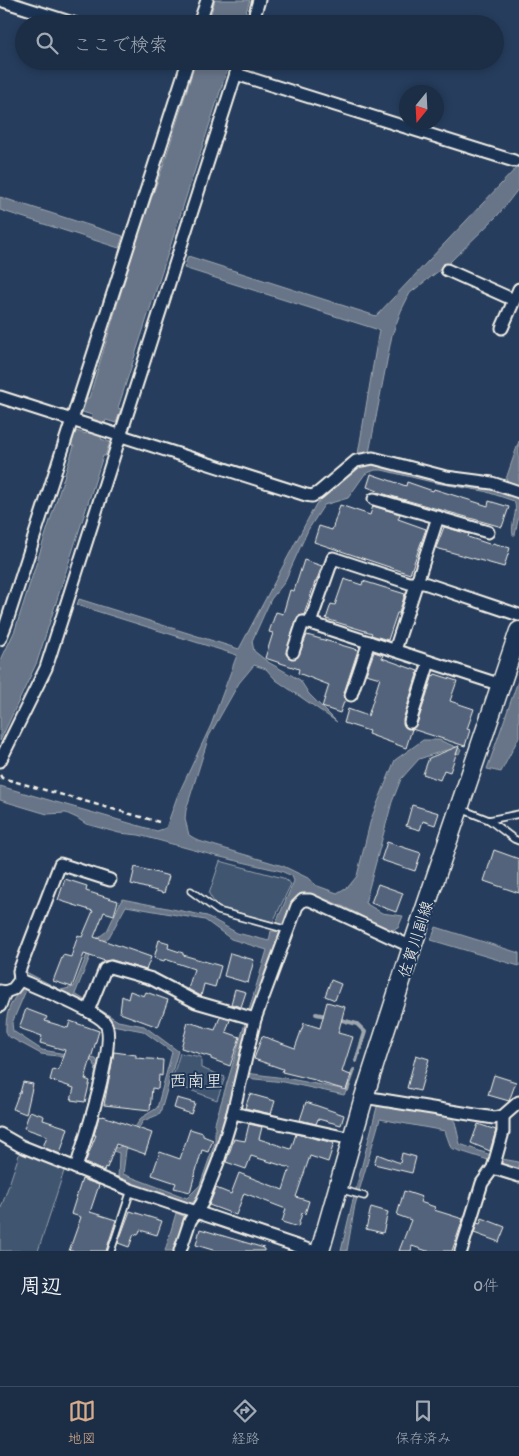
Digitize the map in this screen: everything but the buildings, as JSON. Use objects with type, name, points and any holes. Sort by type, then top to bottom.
[{"type":"main road","name":"佐賀川副線","points":[[320,1251],[345,1191],[352,1139],[364,1097],[412,947],[519,631]]},
{"type":"street","points":[[0,0],[48,15]]},
{"type":"street","points":[[203,15],[207,0]]},
{"type":"street","points":[[255,15],[259,0]]},
{"type":"street","points":[[0,639],[185,70]]},
{"type":"street","points":[[0,761],[46,668],[237,70]]},
{"type":"street","points":[[236,74],[514,161]]},
{"type":"street","points":[[447,270],[517,295],[502,328]]},
{"type":"street","points":[[0,397],[306,495],[312,496],[318,493],[356,461],[373,458],[446,476],[492,483],[519,492]]},
{"type":"street","points":[[374,499],[488,532]]},
{"type":"street","points":[[395,650],[438,517]]},
{"type":"street","points":[[310,623],[333,558],[409,583],[424,583],[519,615]]},
{"type":"street","points":[[293,652],[303,622],[310,623],[501,685]]},
{"type":"street","points":[[351,695],[369,642]]},
{"type":"street","points":[[410,722],[429,662]]},
{"type":"street","points":[[0,1006],[2,992],[13,989],[20,980],[19,971],[60,864],[110,880]]},
{"type":"street","points":[[180,1251],[190,1221],[206,1195],[233,1113],[249,1017],[297,906],[304,900],[310,900],[412,947]]},
{"type":"street","points":[[89,1008],[105,969],[110,967],[152,980],[196,1002],[249,1017]]},
{"type":"street","points":[[20,980],[89,1008],[105,1022],[108,1030],[103,1074],[76,1168]]},
{"type":"street","points":[[364,1097],[494,1118],[503,1116],[519,1102]]},
{"type":"street","points":[[233,1113],[352,1139]]},
{"type":"street","points":[[461,1251],[482,1183],[493,1168],[503,1132],[503,1116]]},
{"type":"street","points":[[0,1134],[21,1146],[131,1190],[312,1251]]},
{"type":"street","points":[[493,1168],[519,1176]]},
{"type":"lane","points":[[459,808],[489,820],[519,841]]},
{"type":"lane","points":[[489,820],[519,814]]},
{"type":"lane","points":[[191,891],[218,911],[288,930]]},
{"type":"lane","points":[[111,1251],[131,1190]]},
{"type":"lane","points":[[345,1191],[364,1196]]},
{"type":"path","points":[[0,775],[2,778],[159,822]]},
{"type":"shaded area","points":[[215,0],[250,0],[245,15],[211,15]]},
{"type":"shaded area","points":[[193,70],[227,70],[118,408],[121,409],[116,423],[106,420],[105,423],[91,419],[92,415],[82,412],[87,398],[89,398],[139,233],[164,163]]},
{"type":"shaded area","points":[[519,165],[519,188],[498,215],[449,263],[410,293],[392,335],[369,453],[358,454],[379,330],[184,268],[188,256],[376,316]]},
{"type":"shaded area","points":[[0,197],[123,236],[119,248],[0,210]]},
{"type":"shaded area","points":[[87,430],[102,435],[101,439],[110,442],[105,456],[103,456],[37,662],[0,741],[0,662],[15,630],[74,446],[71,445],[76,431],[86,434]]},
{"type":"shaded area","points":[[519,441],[519,495],[517,500],[519,501],[519,515],[515,535],[513,535],[512,531],[516,509],[514,501],[484,491],[436,483],[382,470],[375,470],[365,474],[348,498],[324,505],[308,530],[284,583],[271,599],[252,641],[254,651],[268,662],[300,680],[309,694],[337,722],[276,680],[266,669],[254,665],[239,683],[209,736],[186,810],[185,819],[189,835],[199,841],[283,866],[310,879],[315,885],[337,893],[349,886],[357,876],[371,819],[395,760],[423,740],[439,740],[461,749],[459,754],[446,750],[419,759],[401,779],[392,802],[365,903],[382,913],[403,916],[398,928],[389,931],[322,898],[300,895],[291,903],[283,927],[276,923],[294,881],[292,876],[281,871],[139,835],[119,833],[86,824],[66,813],[47,814],[0,800],[0,786],[157,831],[166,828],[177,797],[211,725],[237,655],[77,605],[79,599],[239,649],[316,504],[359,467],[365,464],[374,465],[436,481],[492,490],[505,494],[509,482],[506,479]]},
{"type":"shaded area","points":[[519,678],[519,737],[501,772],[487,769]]},
{"type":"shaded area","points":[[220,861],[283,878],[291,884],[273,922],[217,907],[209,894]]},
{"type":"shaded area","points":[[122,899],[207,916],[237,933],[269,941],[271,931],[280,932],[250,1023],[216,1151],[198,1196],[189,1205],[118,1179],[119,1153],[89,1142],[90,1139],[117,1148],[124,1145],[141,1118],[157,1108],[172,1052],[143,1031],[112,1025],[93,1009],[24,976],[26,972],[61,990],[74,987],[92,942],[107,931]],"holes":[[[126,906],[205,920],[231,939],[267,950],[215,1123],[215,1142],[200,1185],[187,1198],[123,1174],[126,1150],[143,1121],[160,1114],[178,1051],[144,1026],[118,1021],[75,994],[93,949],[109,937]]]},
{"type":"shaded area","points":[[436,927],[519,953],[519,966],[431,940]]},
{"type":"shaded area","points":[[23,986],[27,988],[12,1023],[13,1031],[42,1050],[96,1059],[100,1067],[81,1139],[79,1138],[94,1082],[96,1067],[91,1060],[41,1054],[6,1035],[6,1020],[9,1008]]},
{"type":"shaded area","points":[[180,1053],[201,1057],[201,1068],[225,1077],[217,1100],[171,1083]]},
{"type":"shaded area","points":[[246,1073],[285,1078],[347,1090],[344,1095],[284,1082],[245,1078]]},
{"type":"shaded area","points":[[378,1103],[449,1114],[455,1122],[460,1144],[502,1159],[519,1162],[519,1170],[451,1148],[445,1131],[380,1119],[355,1205],[347,1251],[341,1251]]},
{"type":"shaded area","points":[[20,1152],[65,1168],[38,1251],[0,1251],[0,1211]]},
{"type":"shaded area","points":[[176,1213],[186,1217],[174,1251],[165,1251]]},
{"type":"waterway","points":[[316,1014],[326,1016]]},
{"type":"waterway","points":[[338,1019],[357,1024],[365,1032],[356,1061]]},
{"type":"waterway","points":[[347,1090],[354,1070]]},
{"type":"district","name":"西南里","points":[[196,1081]]}]
